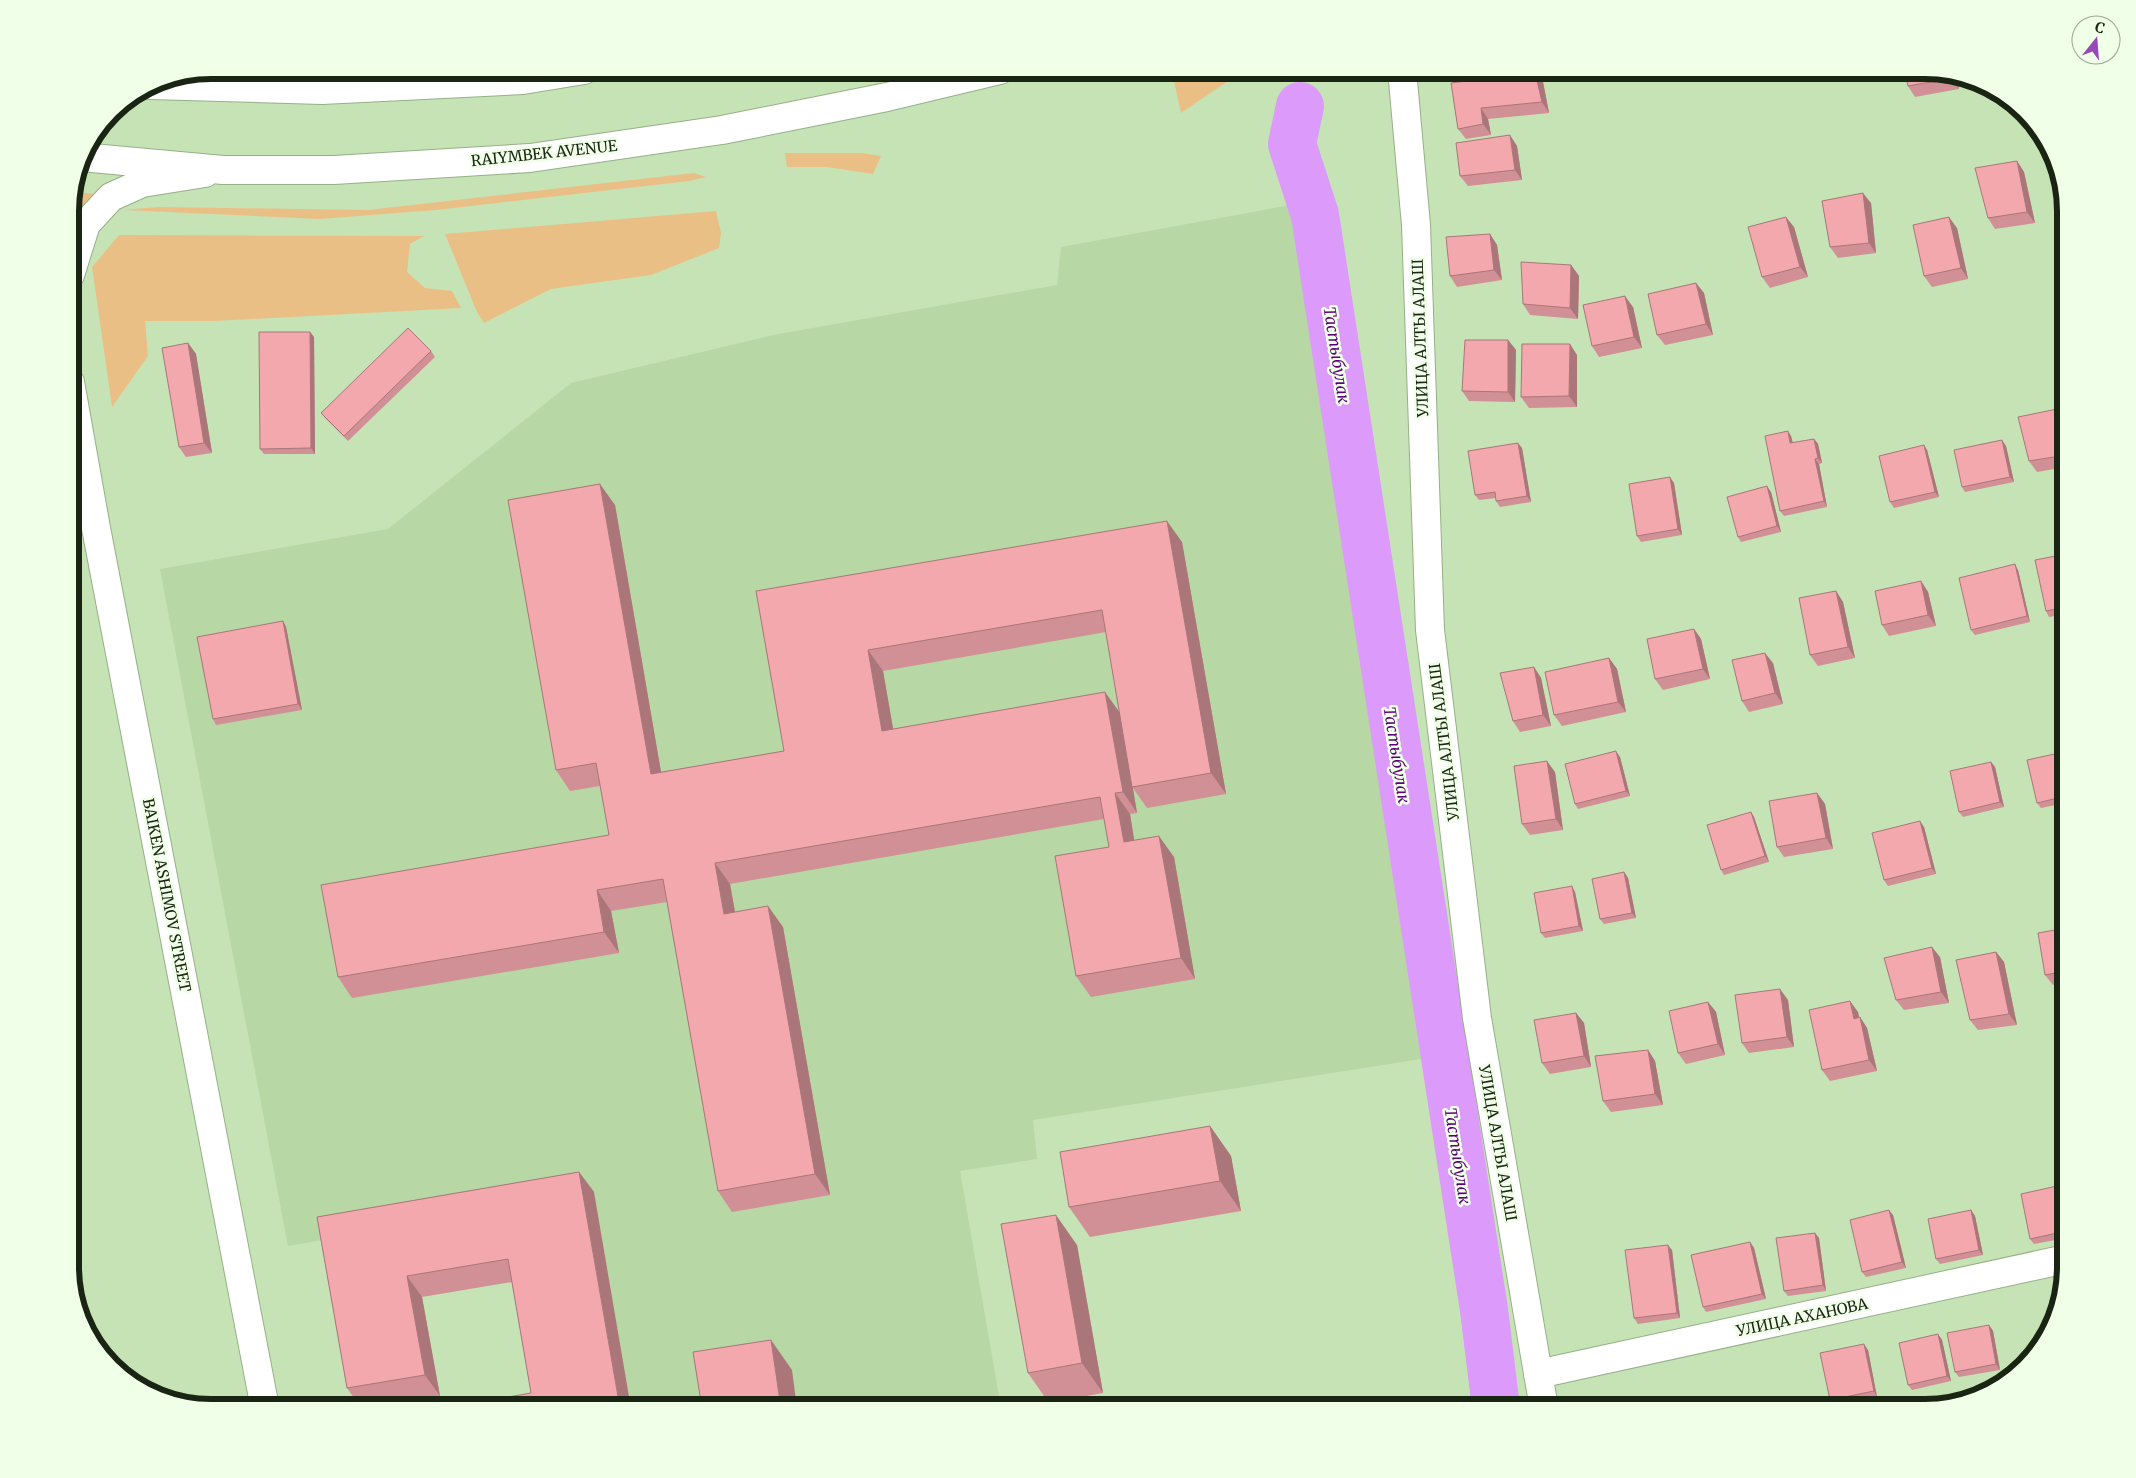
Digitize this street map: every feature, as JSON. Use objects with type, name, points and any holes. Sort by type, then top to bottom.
[{"type":"main road","points":[[169,86],[322,90],[529,79]]},
{"type":"main road","name":"RAIYMBEK AVENUE","points":[[90,158],[223,170],[334,170],[530,158],[722,130],[887,97],[962,79]]},
{"type":"main road","name":"УЛИЦА АЛТЫ АЛАШ","points":[[1403,79],[1416,225],[1430,630],[1477,1018],[1542,1399]]},
{"type":"main road","points":[[79,247],[86,224],[111,197],[142,183],[223,170]]},
{"type":"main road","name":"BAIKEN ASHIMOV STREET","points":[[79,433],[263,1399]]},
{"type":"main road","name":"УЛИЦА АХАНОВА","points":[[1538,1374],[2057,1261]]},
{"type":"shaded area","points":[[1180,79],[1231,79],[1181,113],[1174,81]]},
{"type":"shaded area","points":[[785,153],[862,153],[881,156],[873,174],[827,167],[787,167]]},
{"type":"shaded area","points":[[694,173],[706,177],[689,181],[436,210],[320,219],[123,210],[159,207],[368,210]]},
{"type":"shaded area","points":[[80,193],[99,194],[79,231]]},
{"type":"shaded area","points":[[1291,205],[1421,1059],[1033,1120],[1037,1159],[960,1171],[999,1399],[629,1399],[594,1193],[288,1246],[160,569],[388,529],[571,383],[773,335],[1057,285],[1061,247]]},
{"type":"shaded area","points":[[716,211],[721,233],[719,248],[651,275],[551,289],[484,323],[477,312],[445,234]]},
{"type":"shaded area","points":[[119,235],[424,236],[410,244],[407,272],[425,288],[452,291],[461,308],[214,321],[145,321],[148,356],[112,407],[92,267]]},
{"type":"building","points":[[1482,79],[1537,79],[1542,102],[1481,108],[1483,124],[1458,129],[1451,83]]},
{"type":"building","points":[[1906,79],[1942,80],[1908,86]]},
{"type":"building","points":[[1510,135],[1515,170],[1460,176],[1456,143]]},
{"type":"building","points":[[2017,161],[2027,212],[1988,218],[1975,168]]},
{"type":"building","points":[[1863,193],[1869,243],[1830,247],[1822,201]]},
{"type":"building","points":[[1786,217],[1800,267],[1762,277],[1748,227]]},
{"type":"building","points":[[1949,217],[1961,268],[1924,276],[1913,225]]},
{"type":"building","points":[[1490,234],[1494,270],[1450,276],[1446,237]]},
{"type":"building","points":[[1521,262],[1571,265],[1570,308],[1523,304]]},
{"type":"building","points":[[1696,283],[1706,324],[1657,335],[1648,294]]},
{"type":"building","points":[[1625,296],[1634,337],[1592,346],[1583,305]]},
{"type":"building","points":[[408,328],[431,351],[344,436],[321,413]]},
{"type":"building","points":[[259,332],[310,332],[311,448],[260,449]]},
{"type":"building","points":[[1465,340],[1508,340],[1508,392],[1462,391]]},
{"type":"building","points":[[188,343],[204,443],[179,447],[162,348]]},
{"type":"building","points":[[1522,344],[1570,344],[1569,396],[1521,397]]},
{"type":"building","points":[[2057,409],[2057,456],[2029,461],[2018,417]]},
{"type":"building","points":[[1788,431],[1790,443],[1814,439],[1818,458],[1815,459],[1824,501],[1780,511],[1765,436]]},
{"type":"building","points":[[2002,440],[2010,477],[1962,487],[1954,450]]},
{"type":"building","points":[[1518,443],[1527,496],[1496,501],[1495,492],[1475,495],[1468,451]]},
{"type":"building","points":[[1924,445],[1935,492],[1890,502],[1879,456]]},
{"type":"building","points":[[1670,477],[1678,529],[1637,536],[1629,484]]},
{"type":"building","points":[[600,484],[651,774],[784,751],[756,591],[1167,521],[1211,773],[1132,787],[1102,610],[868,650],[882,731],[1105,692],[1123,792],[1115,793],[1124,842],[1159,836],[1181,958],[1076,976],[1055,856],[1109,847],[1100,797],[715,863],[724,914],[768,906],[815,1174],[718,1191],[663,879],[597,890],[604,932],[338,977],[321,885],[609,835],[596,763],[556,770],[508,500]]},
{"type":"building","points":[[1767,486],[1777,526],[1738,537],[1727,497]]},
{"type":"building","points":[[2057,556],[2057,609],[2046,611],[2035,560]]},
{"type":"building","points":[[2015,564],[2027,616],[1971,630],[1959,578]]},
{"type":"building","points":[[1921,581],[1928,615],[1882,625],[1875,591]]},
{"type":"building","points":[[1836,591],[1848,647],[1810,655],[1799,598]]},
{"type":"building","points":[[283,621],[298,704],[213,719],[197,637]]},
{"type":"building","points":[[1694,629],[1703,669],[1655,679],[1647,639]]},
{"type":"building","points":[[1765,653],[1775,693],[1742,701],[1732,660]]},
{"type":"building","points":[[1609,658],[1618,702],[1554,715],[1545,672]]},
{"type":"building","points":[[1534,667],[1543,715],[1513,721],[1500,673]]},
{"type":"building","points":[[1616,751],[1626,791],[1575,804],[1565,764]]},
{"type":"building","points":[[2057,753],[2057,798],[2037,803],[2027,760]]},
{"type":"building","points":[[1547,761],[1556,819],[1522,824],[1514,766]]},
{"type":"building","points":[[1991,762],[2000,802],[1959,812],[1950,771]]},
{"type":"building","points":[[1817,793],[1826,838],[1777,847],[1769,801]]},
{"type":"building","points":[[1751,812],[1765,856],[1721,870],[1707,825]]},
{"type":"building","points":[[1920,821],[1932,868],[1884,880],[1872,833]]},
{"type":"building","points":[[1624,872],[1632,913],[1600,919],[1592,879]]},
{"type":"building","points":[[1572,886],[1579,926],[1541,933],[1534,893]]},
{"type":"building","points":[[2057,930],[2057,973],[2045,975],[2038,933]]},
{"type":"building","points":[[1932,947],[1941,992],[1896,1000],[1884,958]]},
{"type":"building","points":[[1996,952],[2009,1014],[1970,1020],[1956,960]]},
{"type":"building","points":[[1780,989],[1787,1037],[1742,1043],[1735,995]]},
{"type":"building","points":[[1850,1001],[1854,1019],[1860,1017],[1869,1060],[1822,1070],[1809,1010]]},
{"type":"building","points":[[1708,1002],[1718,1044],[1678,1053],[1669,1011]]},
{"type":"building","points":[[1576,1013],[1584,1056],[1542,1063],[1534,1020]]},
{"type":"building","points":[[1648,1050],[1655,1094],[1603,1101],[1595,1056]]},
{"type":"building","points":[[1210,1126],[1220,1181],[1069,1207],[1060,1152]]},
{"type":"building","points":[[579,1172],[618,1399],[497,1399],[531,1393],[508,1259],[407,1276],[425,1375],[347,1388],[317,1217]]},
{"type":"building","points":[[2057,1186],[2057,1233],[2030,1239],[2021,1194]]},
{"type":"building","points":[[1889,1210],[1902,1262],[1862,1272],[1850,1220]]},
{"type":"building","points":[[1971,1210],[1979,1250],[1936,1259],[1928,1219]]},
{"type":"building","points":[[1056,1215],[1082,1363],[1028,1373],[1001,1224]]},
{"type":"building","points":[[1815,1233],[1823,1285],[1784,1291],[1776,1238]]},
{"type":"building","points":[[1750,1242],[1762,1294],[1703,1307],[1691,1255]]},
{"type":"building","points":[[1668,1245],[1677,1313],[1634,1318],[1625,1250]]},
{"type":"building","points":[[1989,1325],[1996,1364],[1955,1372],[1947,1333]]},
{"type":"building","points":[[1938,1334],[1947,1376],[1908,1385],[1899,1343]]},
{"type":"building","points":[[771,1340],[780,1399],[701,1399],[693,1352]]},
{"type":"building","points":[[1864,1344],[1874,1391],[1830,1399],[1820,1353]]},
{"type":"waterway","name":"Тастыбулак","points":[[1300,106],[1292,144],[1315,215],[1484,1310],[1495,1399]]}]
